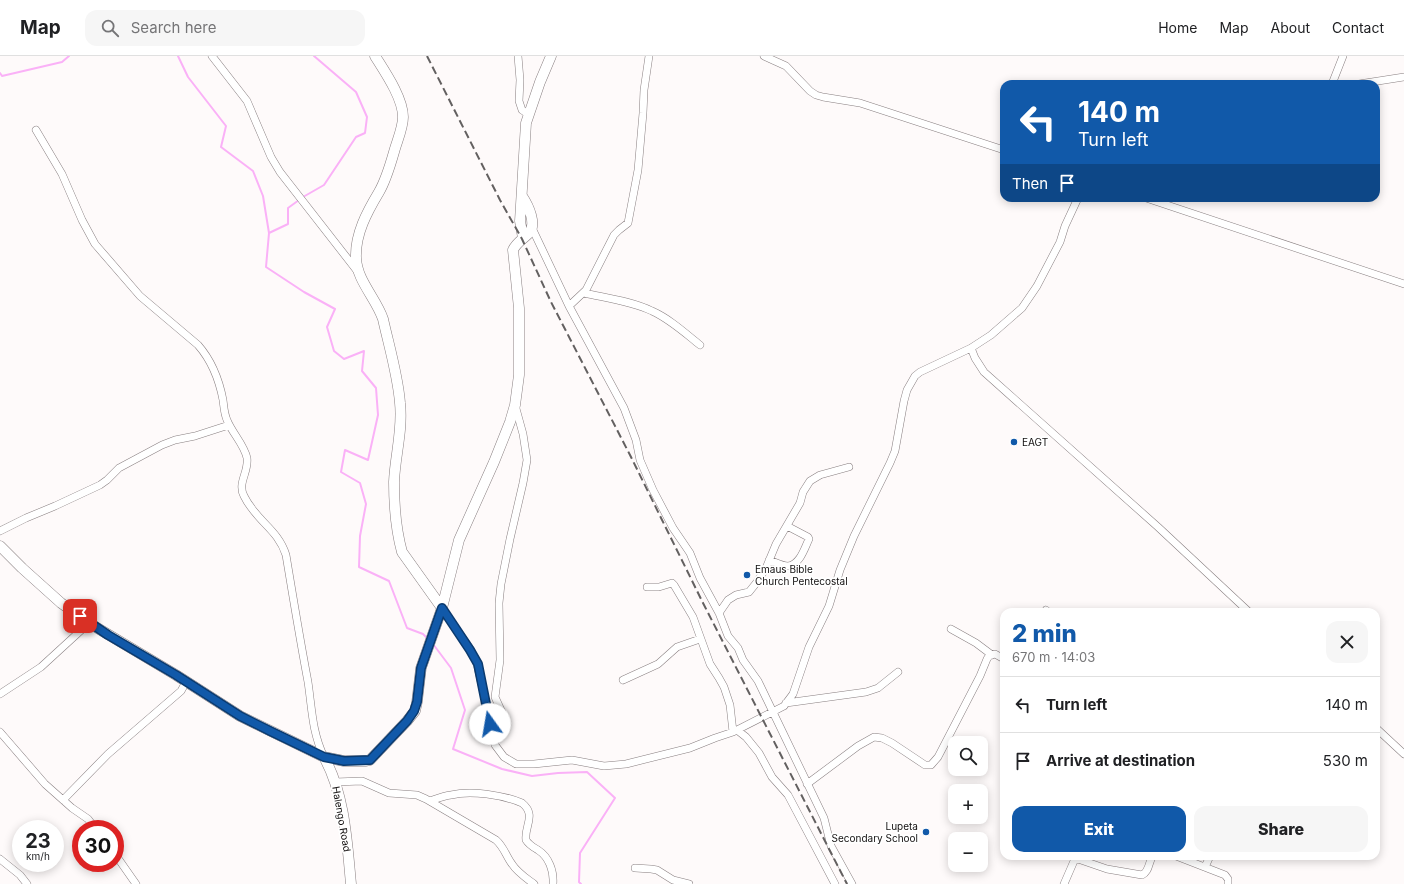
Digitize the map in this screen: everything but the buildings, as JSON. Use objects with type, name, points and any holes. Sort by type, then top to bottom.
[{"type":"street","points":[[212,56],[247,101],[271,157],[280,172],[359,273],[380,309],[399,390],[401,421],[394,482],[397,527],[402,552],[441,612],[470,650],[478,664],[495,745],[504,757],[516,764],[534,764],[572,760],[611,766],[634,763],[680,751],[735,731],[786,704],[866,692],[878,688],[898,672]]},
{"type":"street","points":[[359,273],[356,259],[356,246],[368,210],[384,182],[403,117],[402,109],[394,89],[375,56]]},
{"type":"street","points":[[518,56],[520,80],[519,101],[522,110],[528,114]]},
{"type":"street","points":[[523,238],[520,221],[525,133],[528,114],[551,56]]},
{"type":"street","points":[[569,306],[584,293],[614,235],[628,223],[638,170],[644,90],[649,56]]},
{"type":"street","points":[[764,56],[786,66],[810,91],[816,95],[860,102],[1000,149]]},
{"type":"street","points":[[1334,80],[1343,56]]},
{"type":"street","points":[[1380,81],[1404,77]]},
{"type":"street","points":[[36,130],[62,174],[82,220],[96,244],[140,296],[198,345],[214,368],[228,425],[240,442],[246,458],[246,471],[241,484],[243,496],[257,516],[278,537],[284,547],[314,727],[318,744],[324,757]]},
{"type":"street","points":[[522,196],[527,203],[530,212],[532,228],[569,306],[624,408],[636,440],[640,460],[653,490],[673,528],[690,553],[726,633],[758,681],[824,818],[831,846],[852,884]]},
{"type":"street","points":[[786,704],[793,694],[809,647],[829,606],[840,570],[854,536],[895,451],[904,401],[910,383],[915,376],[924,370],[971,348],[1016,314],[1028,301],[1060,242],[1065,226],[1076,202]]},
{"type":"street","points":[[1158,202],[1404,284]]},
{"type":"street","points":[[0,546],[61,603],[89,623],[240,716],[324,757],[344,761],[370,760],[407,721],[414,711],[421,668],[441,612],[459,540],[494,462],[515,405],[519,375],[519,314],[512,253],[515,246],[530,233],[532,228]]},
{"type":"street","points":[[584,293],[628,303],[653,312],[672,323],[700,345]]},
{"type":"street","points":[[971,348],[977,362],[984,372],[1158,527],[1245,608]]},
{"type":"street","points":[[493,737],[498,728],[505,722],[495,697],[500,660],[499,615],[501,584],[512,528],[524,483],[527,460],[523,434],[515,405]]},
{"type":"street","points":[[0,531],[100,485],[108,480],[118,468],[162,445],[228,425]]},
{"type":"street","points":[[718,613],[728,600],[736,595],[749,592],[754,588],[762,576],[776,544],[810,481],[820,475],[849,467]]},
{"type":"street","points":[[769,560],[788,566],[797,562],[808,537],[786,526]]},
{"type":"street","points":[[647,587],[660,587],[670,583],[673,584],[693,617],[710,664],[719,678],[730,704],[735,731]]},
{"type":"street","points":[[0,694],[41,667],[89,623]]},
{"type":"street","points":[[951,629],[976,643],[992,655],[995,654],[1000,657]]},
{"type":"street","points":[[623,680],[658,664],[678,647],[700,639]]},
{"type":"street","points":[[807,784],[858,746],[874,737],[882,738],[892,743],[925,765],[931,765],[938,757],[980,676],[987,658],[992,655]]},
{"type":"street","points":[[63,800],[108,754],[176,696],[186,682]]},
{"type":"street","points":[[735,731],[746,737],[759,753],[772,777],[788,795],[835,884]]},
{"type":"street","points":[[0,732],[45,784],[89,820]]},
{"type":"street","points":[[1380,732],[1404,754]]},
{"type":"street","name":"Halengo Road","points":[[324,757],[332,770],[342,811],[351,884]]},
{"type":"street","points":[[335,782],[362,781],[389,793],[416,796],[430,801],[496,840],[503,847],[511,864],[516,870],[534,884]]},
{"type":"street","points":[[430,801],[452,794],[470,793],[494,796],[522,803],[529,813],[526,840],[547,858],[554,877],[553,884]]},
{"type":"street","points":[[0,859],[20,875],[27,884]]},
{"type":"street","points":[[1064,884],[1075,860]]},
{"type":"street","points":[[1085,860],[1107,868],[1142,875],[1147,871],[1151,860]]},
{"type":"street","points":[[1187,860],[1225,875],[1228,879],[1228,884]]},
{"type":"street","points":[[1205,867],[1208,860]]},
{"type":"street","points":[[124,867],[136,884]]},
{"type":"street","points":[[635,868],[657,870],[673,880],[689,884]]},
{"type":"waterway","points":[[0,73],[2,76],[62,62],[69,56]]},
{"type":"waterway","points":[[178,56],[188,77],[226,126],[221,147],[253,171],[263,196],[269,233],[266,267],[304,292],[335,309],[327,327],[334,351],[344,359],[364,351],[362,371],[376,388],[378,415],[368,460],[345,450],[341,472],[360,483],[366,504],[360,536],[359,567],[389,581],[407,628],[423,634],[428,639]]},
{"type":"waterway","points":[[303,197],[324,185],[356,137],[365,133],[367,117],[356,92],[314,56]]},
{"type":"waterway","points":[[269,233],[288,224],[288,208],[299,200]]},
{"type":"waterway","points":[[433,644],[451,668],[465,710],[453,749],[502,769],[532,776],[587,772],[615,798],[580,853],[579,882],[581,884]]},
{"type":"railway","points":[[427,56],[500,200],[522,239],[551,302],[847,884]]},
{"type":"place","name":"EAGT","points":[[1014,442]]},
{"type":"place","name":"Emaus Bible Church Pentecostal","points":[[747,575]]},
{"type":"place","name":"Lupeta Secondary School","points":[[926,832]]},
{"type":"route","points":[[80,616],[108,635],[176,675],[240,716],[324,757],[344,761],[365,761],[370,760],[375,756],[407,721],[414,711],[417,702],[421,668],[442,608],[478,664],[490,724]]}]
